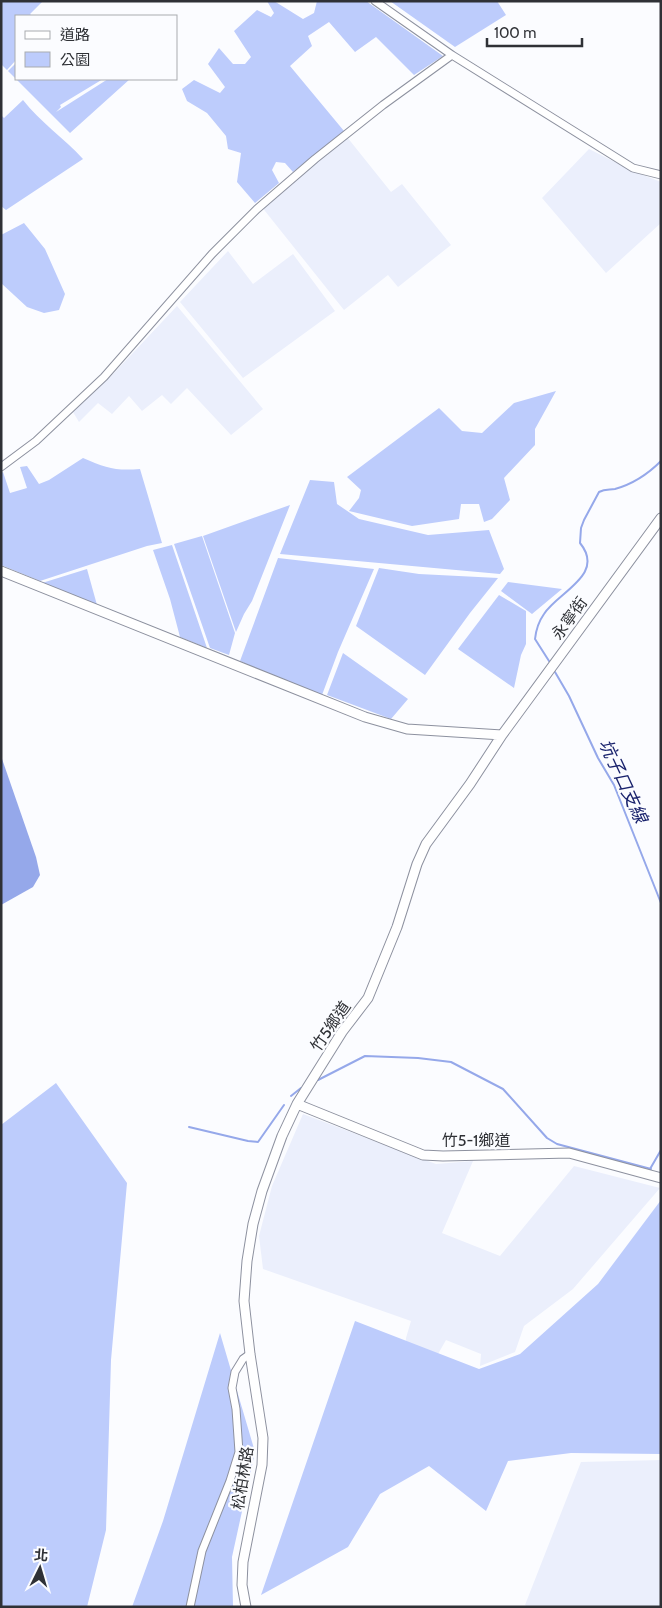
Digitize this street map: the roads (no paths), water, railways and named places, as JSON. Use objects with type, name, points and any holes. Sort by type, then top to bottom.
[{"type":"street","points":[[375,1],[452,55],[633,168],[661,175]]},
{"type":"street","points":[[1,468],[36,441],[104,377],[212,254],[257,209],[315,158],[452,55]]},
{"type":"street","name":"永寧街","points":[[502,735],[661,518]]},
{"type":"street","points":[[1,571],[365,717],[407,729],[502,735]]},
{"type":"street","name":"竹5鄉道","points":[[250,1354],[244,1301],[247,1261],[253,1224],[271,1163],[297,1104],[342,1032],[368,998],[397,927],[417,864],[426,844],[470,784],[502,735]]},
{"type":"street","name":"竹5-1鄉道","points":[[297,1104],[423,1155],[569,1153],[661,1178]]},
{"type":"street","points":[[190,1607],[202,1551],[230,1481],[239,1452],[236,1409],[232,1388],[235,1372],[243,1359],[250,1354]]},
{"type":"street","name":"松柏林路","points":[[246,1607],[242,1585],[243,1562],[262,1465],[263,1438],[250,1354]]},
{"type":"waterway","name":"坑子口支線","points":[[549,661],[535,639],[537,629],[542,617],[551,606],[584,574],[587,564],[586,554],[580,543],[581,528],[599,492],[622,487],[645,474],[661,461]]},
{"type":"waterway","name":"坑子口支線","points":[[555,672],[569,696],[598,758],[614,785],[661,903]]},
{"type":"waterway","points":[[318,1080],[365,1056],[418,1058],[451,1062],[503,1089],[547,1138],[557,1144],[651,1169]]},
{"type":"waterway","points":[[291,1096],[301,1088]]},
{"type":"waterway","points":[[189,1127],[258,1142],[284,1105]]},
{"type":"waterway","name":"坑子口支線","points":[[650,1169],[661,1150]]}]
